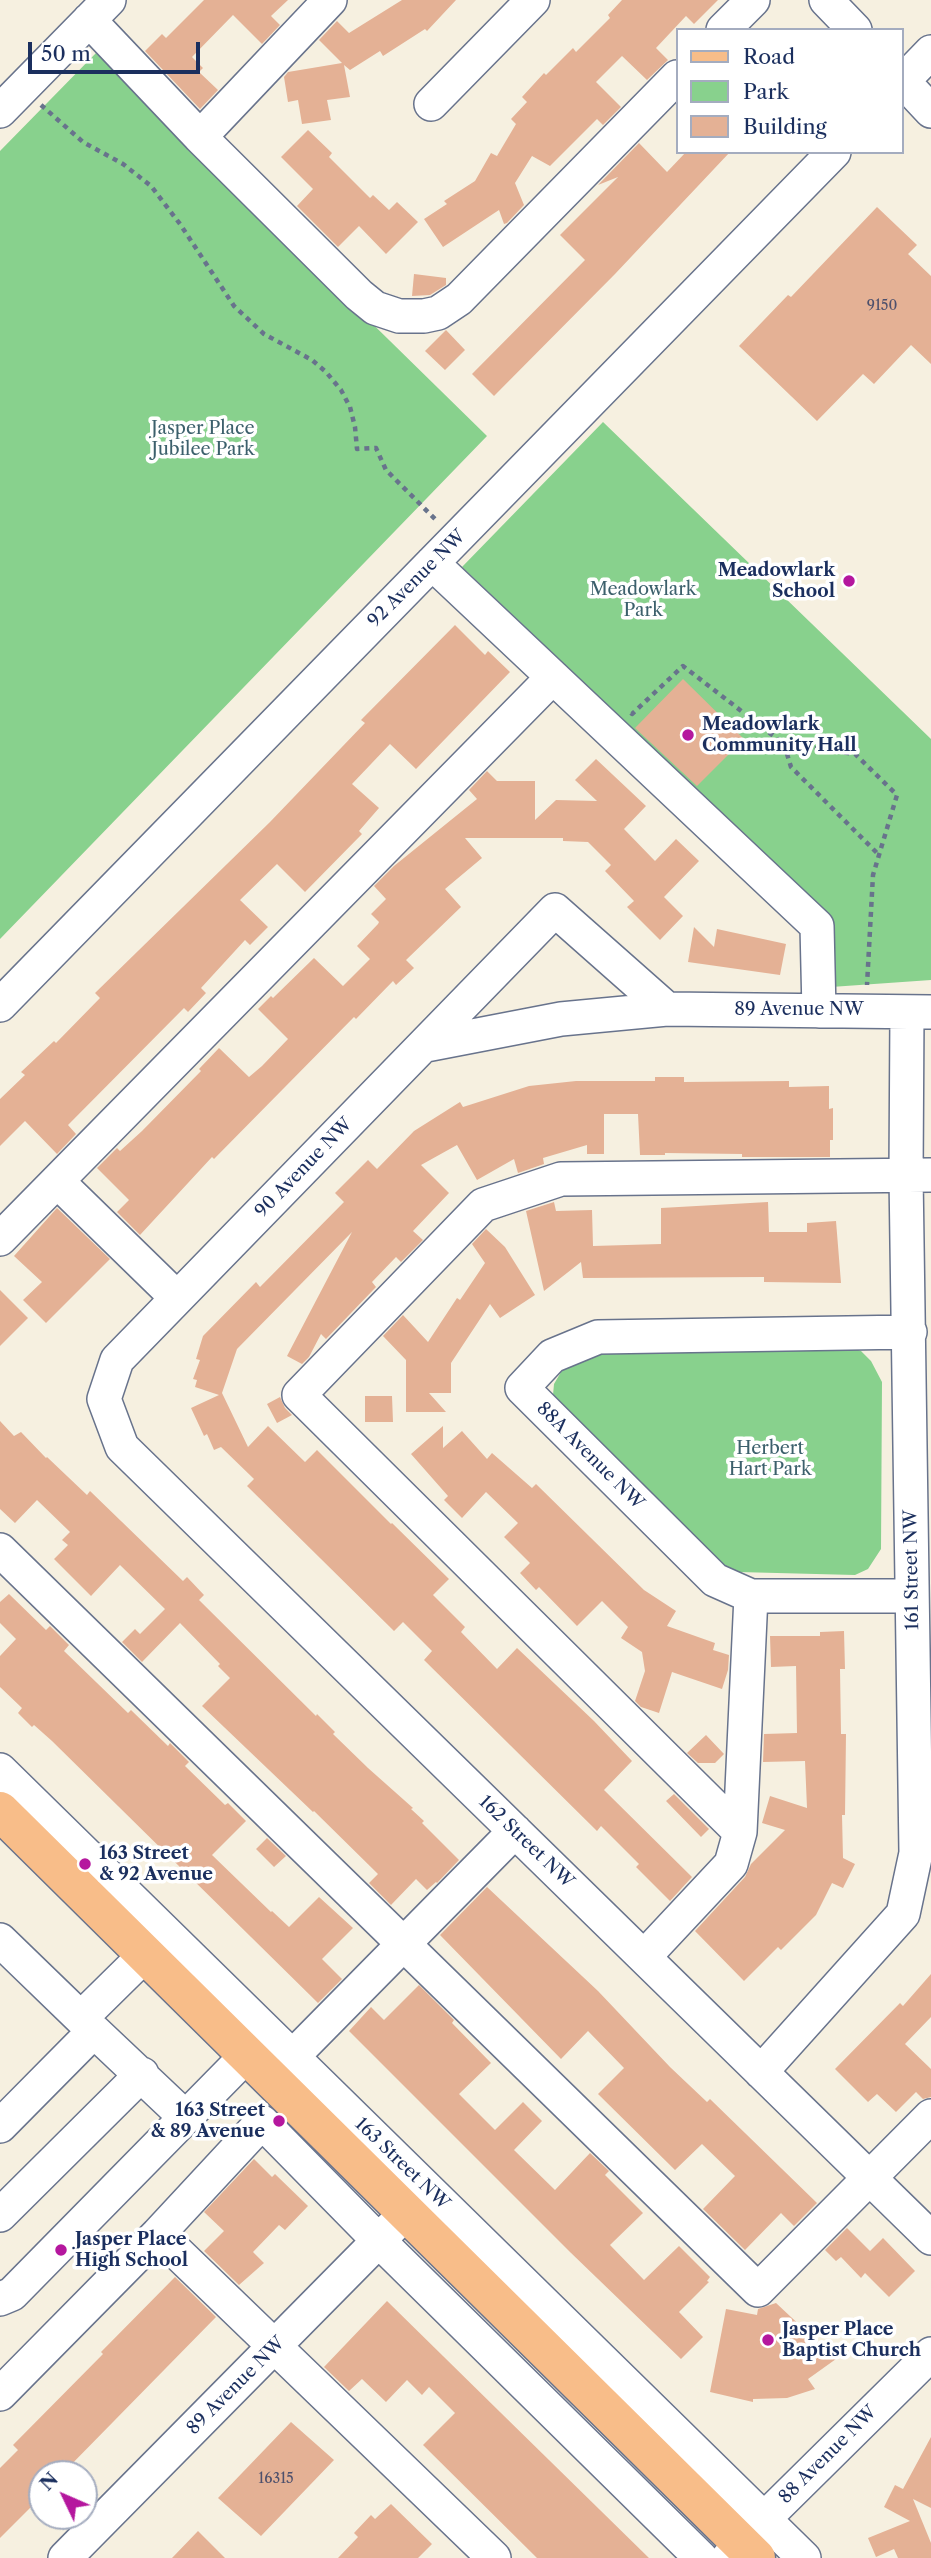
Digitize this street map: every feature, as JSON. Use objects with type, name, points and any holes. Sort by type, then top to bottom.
[{"type":"main road","name":"163 Street NW","points":[[0,1811],[747,2544]]},
{"type":"street","points":[[200,137],[330,0]]},
{"type":"street","points":[[431,104],[533,0]]},
{"type":"street","points":[[725,28],[752,0]]},
{"type":"street","points":[[826,0],[853,28]]},
{"type":"street","points":[[7,100],[99,10],[200,137],[359,295],[375,308],[399,316],[424,316],[438,313],[459,299],[676,78]]},
{"type":"street","points":[[903,80],[931,52]]},
{"type":"street","points":[[903,82],[931,111]]},
{"type":"street","name":"92 Avenue NW","points":[[0,1005],[832,154]]},
{"type":"street","points":[[432,563],[817,926],[818,1011]]},
{"type":"street","points":[[0,1238],[553,677]]},
{"type":"street","name":"90 Avenue NW","points":[[122,1447],[104,1399],[117,1360],[555,911],[667,1009]]},
{"type":"street","name":"89 Avenue NW","points":[[426,1045],[561,1019],[667,1009],[919,1012]]},
{"type":"street","name":"161 Street NW","points":[[761,2072],[903,1914],[916,1853],[910,1332],[919,1175],[919,1012]]},
{"type":"street","points":[[740,1832],[299,1395],[483,1205],[561,1179],[919,1175]]},
{"type":"street","points":[[57,1181],[177,1298]]},
{"type":"street","name":"88A Avenue NW","points":[[910,1332],[598,1337],[552,1356],[522,1388],[715,1580],[751,1596],[912,1596]]},
{"type":"street","name":"162 Street NW","points":[[122,1447],[931,2238]]},
{"type":"street","points":[[0,1550],[758,2290],[931,2116]]},
{"type":"street","points":[[644,1957],[731,1864],[740,1832],[751,1596]]},
{"type":"street","name":"163 Street NW","points":[[0,1770],[292,2057],[747,2544],[804,2558]]},
{"type":"street","points":[[292,2057],[515,1831]]},
{"type":"street","points":[[0,1940],[186,2118]]},
{"type":"street","points":[[0,2126],[146,1954]]},
{"type":"street","points":[[0,2299],[12,2294],[247,2055]]},
{"type":"street","points":[[0,2216],[142,2074]]},
{"type":"street","points":[[0,2394],[158,2234],[262,2122],[701,2558]]},
{"type":"street","name":"89 Avenue NW","points":[[65,2558],[407,2213]]},
{"type":"street","points":[[158,2234],[489,2557]]},
{"type":"street","name":"88 Avenue NW","points":[[747,2544],[931,2354]]},
{"type":"path","points":[[7,100],[123,164],[151,186],[180,224],[224,293],[247,320],[288,349],[312,360],[341,390],[350,407],[357,449],[376,448],[386,470],[456,539]]},
{"type":"path","points":[[622,705],[632,714],[683,666],[784,744],[855,754],[897,795],[873,875],[865,1010]]},
{"type":"path","points":[[784,744],[791,767],[879,855]]},
{"type":"green space","name":"Jasper Place Jubilee Park","points":[[96,53],[487,436],[0,939],[0,151]]},
{"type":"green space","name":"Meadowlark Park","points":[[603,422],[931,739],[931,980],[831,987],[832,919],[462,567]]},
{"type":"green space","name":"Herbert Hart Park","points":[[848,1346],[861,1351],[871,1361],[882,1382],[881,1549],[868,1569],[855,1575],[738,1572],[722,1565],[553,1395],[554,1384],[561,1372],[575,1359],[598,1353]]},
{"type":"building","points":[[204,0],[288,0],[271,16],[280,25],[262,44],[233,15],[192,57],[203,68],[199,72],[218,90],[200,109],[145,51],[162,34],[166,38]]},
{"type":"building","points":[[402,0],[456,0],[427,31],[425,29],[383,56],[380,51],[350,70],[344,65],[350,97],[327,100],[331,120],[302,124],[298,100],[288,102],[284,77],[288,72],[342,63],[319,40],[337,21],[349,33]]},
{"type":"building","points":[[622,0],[718,0],[694,24],[686,16],[656,48],[668,60],[647,80],[622,56],[596,82],[621,107],[603,125],[597,119],[550,166],[532,156],[515,183],[524,205],[507,223],[504,224],[499,210],[443,247],[424,219],[447,204],[444,201],[475,181],[491,153],[497,156],[516,124],[511,119],[527,102],[522,97],[573,48],[576,52],[610,18],[608,15]]},
{"type":"building","points":[[308,130],[332,153],[329,157],[370,198],[373,195],[389,210],[397,202],[418,222],[386,254],[359,226],[338,247],[297,206],[313,189],[281,157]]},
{"type":"building","points":[[639,143],[667,172],[684,154],[728,154],[615,274],[494,396],[472,374],[585,260],[560,235],[618,177],[598,185]]},
{"type":"building","points":[[877,207],[917,245],[908,254],[931,276],[931,364],[911,345],[874,384],[863,374],[817,421],[739,346],[788,295],[791,297]]},
{"type":"building","points":[[414,274],[446,278],[446,285],[430,295],[412,296]]},
{"type":"building","points":[[446,330],[465,350],[445,370],[425,351]]},
{"type":"building","points":[[455,625],[485,655],[488,651],[510,672],[416,769],[390,744],[352,784],[379,808],[359,831],[362,834],[305,892],[277,864],[240,900],[268,927],[250,945],[245,940],[201,988],[206,993],[188,1012],[184,1008],[68,1125],[76,1134],[57,1154],[25,1121],[0,1146],[0,1099],[25,1075],[21,1072],[54,1041],[56,1043],[100,998],[95,993],[270,822],[365,723],[361,720]]},
{"type":"building","name":"Meadowlark Community Hall","points":[[683,679],[744,739],[697,786],[635,728]]},
{"type":"building","points":[[596,759],[646,806],[624,829],[655,861],[676,839],[699,861],[664,897],[683,916],[660,940],[627,907],[634,901],[605,871],[611,865],[588,842],[563,841],[563,838],[465,838],[482,858],[445,889],[461,907],[406,960],[414,968],[396,985],[393,981],[356,1019],[354,1017],[214,1159],[212,1157],[140,1235],[117,1212],[129,1200],[97,1168],[117,1148],[120,1151],[142,1131],[201,1071],[199,1069],[219,1048],[249,1077],[262,1066],[288,1039],[258,1009],[314,958],[343,986],[370,959],[357,946],[378,924],[371,914],[386,899],[374,886],[394,866],[477,799],[469,790],[487,771],[497,781],[535,781],[535,820],[556,800],[597,801],[575,780]]},
{"type":"building","points":[[694,927],[714,947],[717,929],[786,944],[780,975],[688,962]]},
{"type":"building","points":[[655,1077],[684,1077],[684,1082],[789,1081],[789,1087],[829,1086],[829,1109],[833,1108],[830,1157],[742,1157],[742,1154],[665,1153],[640,1155],[638,1114],[604,1114],[604,1154],[587,1154],[587,1145],[543,1158],[544,1164],[518,1173],[514,1159],[477,1180],[457,1145],[421,1165],[449,1193],[413,1231],[423,1240],[401,1262],[396,1257],[372,1282],[376,1287],[326,1339],[321,1334],[309,1357],[302,1364],[287,1356],[352,1232],[237,1349],[222,1393],[248,1447],[268,1426],[305,1462],[317,1450],[449,1579],[433,1595],[465,1627],[461,1632],[497,1669],[517,1648],[632,1761],[604,1790],[692,1877],[670,1901],[636,1867],[639,1864],[601,1826],[597,1831],[424,1660],[432,1651],[403,1622],[394,1631],[247,1486],[254,1479],[221,1447],[214,1450],[191,1408],[219,1395],[195,1387],[197,1380],[193,1379],[200,1360],[196,1359],[203,1336],[256,1282],[260,1287],[344,1202],[335,1193],[368,1160],[377,1169],[414,1131],[460,1102],[463,1107],[529,1086],[576,1081],[655,1081]]},
{"type":"building","points":[[554,1202],[556,1211],[592,1210],[593,1246],[661,1244],[661,1208],[768,1202],[769,1232],[807,1232],[807,1223],[836,1221],[841,1283],[764,1282],[764,1277],[583,1278],[581,1262],[544,1291],[526,1211]]},
{"type":"building","points":[[57,1208],[110,1259],[46,1323],[23,1300],[42,1282],[14,1256]]},
{"type":"building","points":[[486,1229],[505,1247],[535,1295],[500,1318],[490,1304],[451,1363],[451,1393],[429,1393],[446,1412],[406,1412],[406,1360],[383,1336],[403,1315],[428,1342],[457,1298],[460,1300],[485,1263],[472,1244]]},
{"type":"building","points":[[0,1290],[28,1318],[0,1346]]},
{"type":"building","points":[[365,1396],[392,1396],[393,1422],[365,1422]]},
{"type":"building","points":[[280,1397],[292,1415],[277,1423],[267,1404]]},
{"type":"building","points":[[0,1421],[14,1436],[21,1432],[87,1495],[90,1491],[183,1581],[187,1577],[204,1595],[199,1600],[335,1732],[333,1734],[413,1808],[411,1809],[424,1821],[422,1823],[459,1860],[437,1883],[427,1890],[416,1879],[391,1905],[369,1883],[378,1874],[202,1706],[230,1678],[180,1623],[142,1662],[122,1642],[135,1629],[140,1634],[165,1609],[120,1565],[91,1596],[54,1559],[68,1545],[62,1540],[70,1532],[37,1500],[15,1523],[0,1509]]},
{"type":"building","points":[[443,1426],[443,1448],[462,1431],[487,1459],[492,1453],[532,1488],[536,1484],[644,1590],[676,1611],[667,1626],[715,1643],[713,1650],[729,1655],[722,1689],[672,1672],[659,1713],[641,1707],[635,1701],[645,1671],[642,1652],[621,1638],[628,1627],[602,1601],[577,1626],[539,1587],[536,1590],[520,1573],[530,1563],[504,1537],[518,1523],[486,1492],[462,1518],[444,1500],[448,1496],[411,1454]]},
{"type":"building","points":[[9,1594],[46,1630],[50,1626],[69,1645],[64,1651],[128,1713],[131,1710],[168,1746],[170,1743],[189,1762],[185,1766],[225,1805],[228,1803],[246,1821],[212,1855],[289,1927],[319,1897],[353,1928],[322,1959],[342,1979],[318,2003],[52,1741],[18,1713],[22,1708],[0,1687],[0,1656],[16,1639],[0,1623],[0,1602]]},
{"type":"building","points":[[844,1631],[845,1669],[840,1669],[841,1734],[846,1734],[843,1858],[855,1864],[843,1888],[832,1883],[816,1915],[781,1950],[778,1947],[744,1981],[695,1931],[745,1877],[751,1864],[785,1830],[762,1823],[770,1796],[807,1808],[805,1761],[763,1762],[764,1734],[797,1733],[796,1666],[771,1667],[770,1636],[820,1636],[820,1632]]},
{"type":"building","points":[[706,1735],[724,1754],[715,1763],[698,1763],[687,1753]]},
{"type":"building","points":[[674,1794],[709,1829],[701,1837],[666,1801]]},
{"type":"building","points":[[267,1838],[286,1856],[274,1867],[256,1849]]},
{"type":"building","points":[[487,1887],[598,1991],[670,2067],[707,2102],[710,2099],[817,2203],[794,2226],[781,2213],[745,2250],[703,2209],[735,2176],[702,2144],[675,2170],[598,2094],[624,2068],[588,2031],[561,2059],[440,1935]]},
{"type":"building","points":[[931,1974],[931,2017],[905,2044],[931,2069],[931,2097],[923,2099],[916,2092],[896,2112],[877,2094],[868,2102],[835,2069],[900,2003],[903,2006]]},
{"type":"building","points":[[419,1985],[491,2063],[459,2094],[495,2130],[523,2102],[542,2121],[514,2150],[555,2190],[590,2153],[609,2171],[605,2175],[643,2213],[610,2245],[644,2280],[679,2246],[710,2277],[707,2281],[709,2282],[679,2312],[703,2337],[681,2359],[349,2031],[371,2007],[384,2020]]},
{"type":"building","points":[[254,2159],[272,2177],[275,2174],[308,2206],[285,2230],[279,2225],[253,2252],[264,2263],[239,2285],[204,2251],[224,2231],[204,2212]]},
{"type":"building","points":[[847,2228],[870,2251],[883,2238],[915,2271],[889,2297],[865,2273],[861,2278],[841,2257],[836,2261],[825,2250]]},
{"type":"building","points":[[175,2277],[216,2317],[76,2460],[28,2460],[28,2510],[0,2538],[0,2468],[18,2450],[13,2445],[103,2354],[101,2352]]},
{"type":"building","points":[[387,2301],[649,2558],[537,2558],[423,2445],[455,2413],[429,2387],[422,2395],[407,2380],[386,2402],[362,2379],[349,2391],[324,2367]]},
{"type":"building","name":"Jasper Place Baptist Church","points":[[776,2303],[836,2359],[808,2379],[815,2389],[787,2398],[753,2399],[753,2402],[710,2392],[726,2309],[757,2315],[758,2309]]},
{"type":"building","points":[[291,2422],[334,2460],[261,2536],[218,2498]]},
{"type":"building","points":[[931,2437],[931,2508],[913,2499],[931,2543],[931,2558],[898,2558],[894,2549],[876,2557],[868,2538],[910,2521],[884,2507],[895,2485],[903,2489]]},
{"type":"building","points":[[391,2504],[432,2544],[418,2558],[338,2558],[358,2537],[354,2533],[371,2515],[375,2519]]},
{"type":"building","points":[[198,2531],[225,2558],[172,2558]]},
{"type":"place","name":"Meadowlark School","points":[[849,581]]},
{"type":"place","name":"Meadowlark Community Hall","points":[[688,735]]},
{"type":"place","name":"163 Street & 92 Avenue","points":[[85,1864]]},
{"type":"place","name":"163 Street & 89 Avenue","points":[[279,2121]]},
{"type":"place","name":"Jasper Place High School","points":[[61,2250]]},
{"type":"place","name":"Jasper Place Baptist Church","points":[[768,2340]]}]
